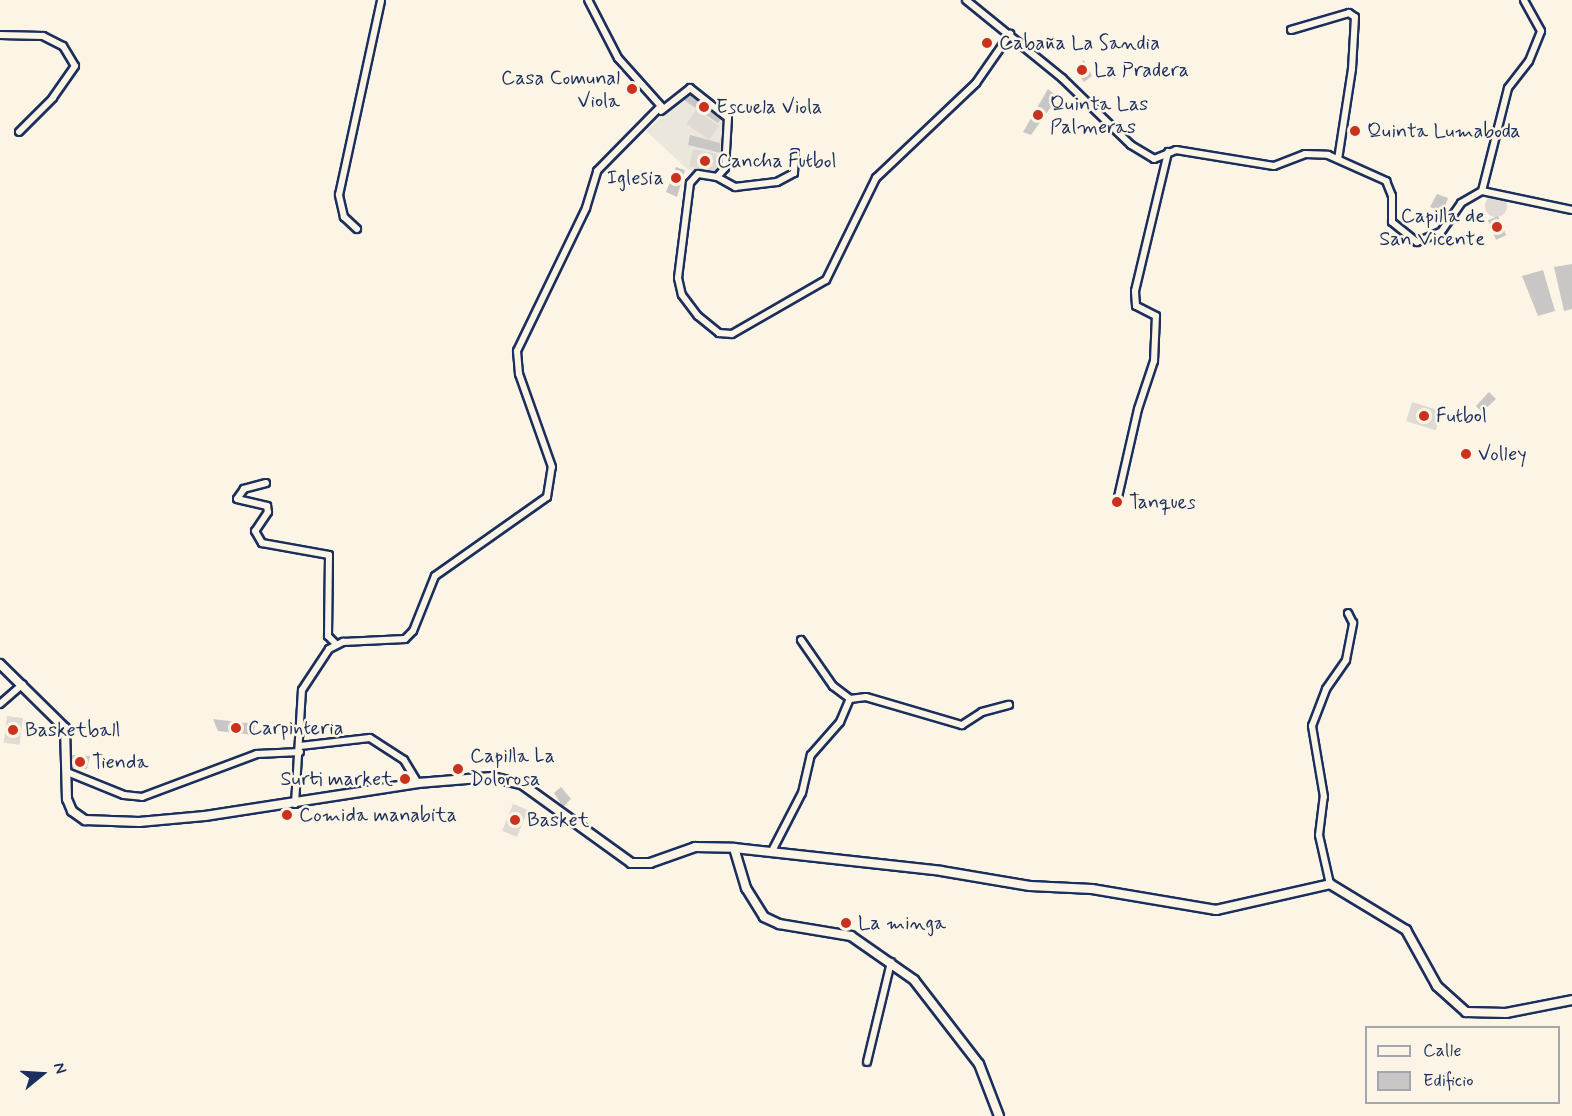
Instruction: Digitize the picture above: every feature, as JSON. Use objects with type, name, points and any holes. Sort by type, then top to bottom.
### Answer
[{"type":"street","points":[[357,229],[344,217],[339,195],[381,0]]},
{"type":"street","points":[[588,0],[618,58],[654,96],[661,111]]},
{"type":"street","points":[[966,0],[1010,34],[1131,145],[1154,159],[1168,152],[1196,152],[1274,166],[1313,153],[1338,159],[1386,180],[1392,196],[1392,222],[1417,242],[1441,232],[1461,203],[1482,191],[1572,210]]},
{"type":"street","points":[[1482,191],[1508,88],[1529,61],[1541,31],[1524,0]]},
{"type":"street","points":[[1291,30],[1349,13],[1354,17],[1353,69],[1338,159]]},
{"type":"street","points":[[795,153],[794,173],[777,182],[735,187],[717,177],[698,174],[690,183],[678,278],[692,310],[724,335],[747,328],[826,280],[876,178],[976,83],[1010,34]]},
{"type":"street","points":[[0,35],[43,36],[63,46],[75,66],[54,98],[19,132]]},
{"type":"street","points":[[266,483],[244,489],[237,499],[267,506],[268,512],[255,531],[262,543],[329,555],[328,636],[336,644],[405,639],[413,631],[435,576],[547,497],[552,468],[519,374],[517,351],[586,208],[597,171],[661,111],[690,88],[725,111],[730,127],[725,168],[717,177]]},
{"type":"street","points":[[1118,497],[1137,409],[1154,361],[1156,316],[1134,301],[1168,152]]},
{"type":"street","points":[[1348,614],[1353,623],[1346,660],[1326,688],[1312,726],[1324,797],[1319,835],[1330,884],[1412,936],[1437,987],[1466,1012],[1506,1013],[1572,1000]]},
{"type":"street","points":[[801,640],[833,686],[850,699],[866,697],[962,726],[982,712],[1009,705]]},
{"type":"street","points":[[294,804],[300,749],[302,690],[336,644]]},
{"type":"street","points":[[0,664],[66,728],[69,805],[85,820],[139,822],[294,804],[418,783],[511,779],[631,863],[650,863],[695,847],[772,850],[1030,886],[1092,889],[1216,910],[1330,884]]},
{"type":"street","points":[[0,704],[23,684]]},
{"type":"street","points":[[772,850],[802,793],[811,755],[840,722],[850,699]]},
{"type":"street","points":[[66,772],[124,795],[142,797],[257,754],[370,738],[404,760],[418,783]]},
{"type":"street","points":[[734,848],[746,888],[764,917],[779,924],[844,934],[891,962],[914,980],[979,1064],[999,1116]]},
{"type":"street","points":[[867,1062],[891,962]]},
{"type":"shaded area","points":[[690,89],[725,113],[727,125],[720,173],[688,170],[646,131]]},
{"type":"shaded area","points":[[696,110],[719,126],[709,140],[686,124]]},
{"type":"shaded area","name":"Cancha Futbol","points":[[693,149],[721,155],[718,173],[689,167]]},
{"type":"shaded area","points":[[1496,195],[1504,198],[1507,206],[1504,214],[1496,217],[1488,214],[1485,206],[1488,198]]},
{"type":"shaded area","name":"Futbol","points":[[1412,402],[1442,411],[1436,430],[1406,421]]},
{"type":"shaded area","name":"Basketball","points":[[7,716],[23,718],[20,745],[4,743]]},
{"type":"shaded area","name":"Basket","points":[[513,804],[528,810],[517,837],[502,831]]},
{"type":"building","name":"La Pradera","points":[[1084,60],[1092,76],[1084,82],[1074,69]]},
{"type":"building","name":"Quinta Las Palmeras","points":[[1048,89],[1058,97],[1031,135],[1023,132]]},
{"type":"building","points":[[690,95],[721,119],[718,123],[684,100]]},
{"type":"building","name":"Escuela Viola","points":[[690,135],[720,143],[721,153],[688,145]]},
{"type":"building","name":"Iglesia","points":[[676,167],[685,170],[677,197],[666,192]]},
{"type":"building","points":[[1437,194],[1448,198],[1443,212],[1430,207]]},
{"type":"building","name":"Capilla de San Vicente","points":[[1498,216],[1506,235],[1496,240],[1488,220]]},
{"type":"building","points":[[1572,264],[1572,309],[1564,311],[1554,267]]},
{"type":"building","points":[[1543,270],[1555,311],[1538,316],[1522,276]]},
{"type":"building","points":[[1489,392],[1496,399],[1482,412],[1476,406]]},
{"type":"building","name":"Carpinteria","points":[[213,719],[255,724],[254,735],[218,731]]},
{"type":"building","name":"Tienda","points":[[72,755],[90,756],[87,769],[72,768]]},
{"type":"building","points":[[561,787],[571,799],[563,807],[554,793]]},
{"type":"place","name":"Cabaña La Sandia","points":[[987,43]]},
{"type":"place","name":"La Pradera","points":[[1082,70]]},
{"type":"place","name":"Casa Comunal Viola","points":[[632,89]]},
{"type":"place","name":"Escuela Viola","points":[[704,107]]},
{"type":"place","name":"Quinta Las Palmeras","points":[[1038,115]]},
{"type":"place","name":"Quinta Lumaboda","points":[[1355,131]]},
{"type":"place","name":"Cancha Futbol","points":[[705,161]]},
{"type":"place","name":"Iglesia","points":[[676,178]]},
{"type":"place","name":"Capilla de San Vicente","points":[[1497,227]]},
{"type":"place","name":"Futbol","points":[[1424,416]]},
{"type":"place","name":"Volley","points":[[1466,454]]},
{"type":"place","name":"Tanques","points":[[1117,502]]},
{"type":"place","name":"Carpinteria","points":[[236,728]]},
{"type":"place","name":"Basketball","points":[[13,730]]},
{"type":"place","name":"Tienda","points":[[80,762]]},
{"type":"place","name":"Capilla La Dolorosa","points":[[458,769]]},
{"type":"place","name":"Surti market","points":[[405,779]]},
{"type":"place","name":"Comida manabita","points":[[287,815]]},
{"type":"place","name":"Basket","points":[[515,820]]},
{"type":"place","name":"La minga","points":[[846,923]]}]
